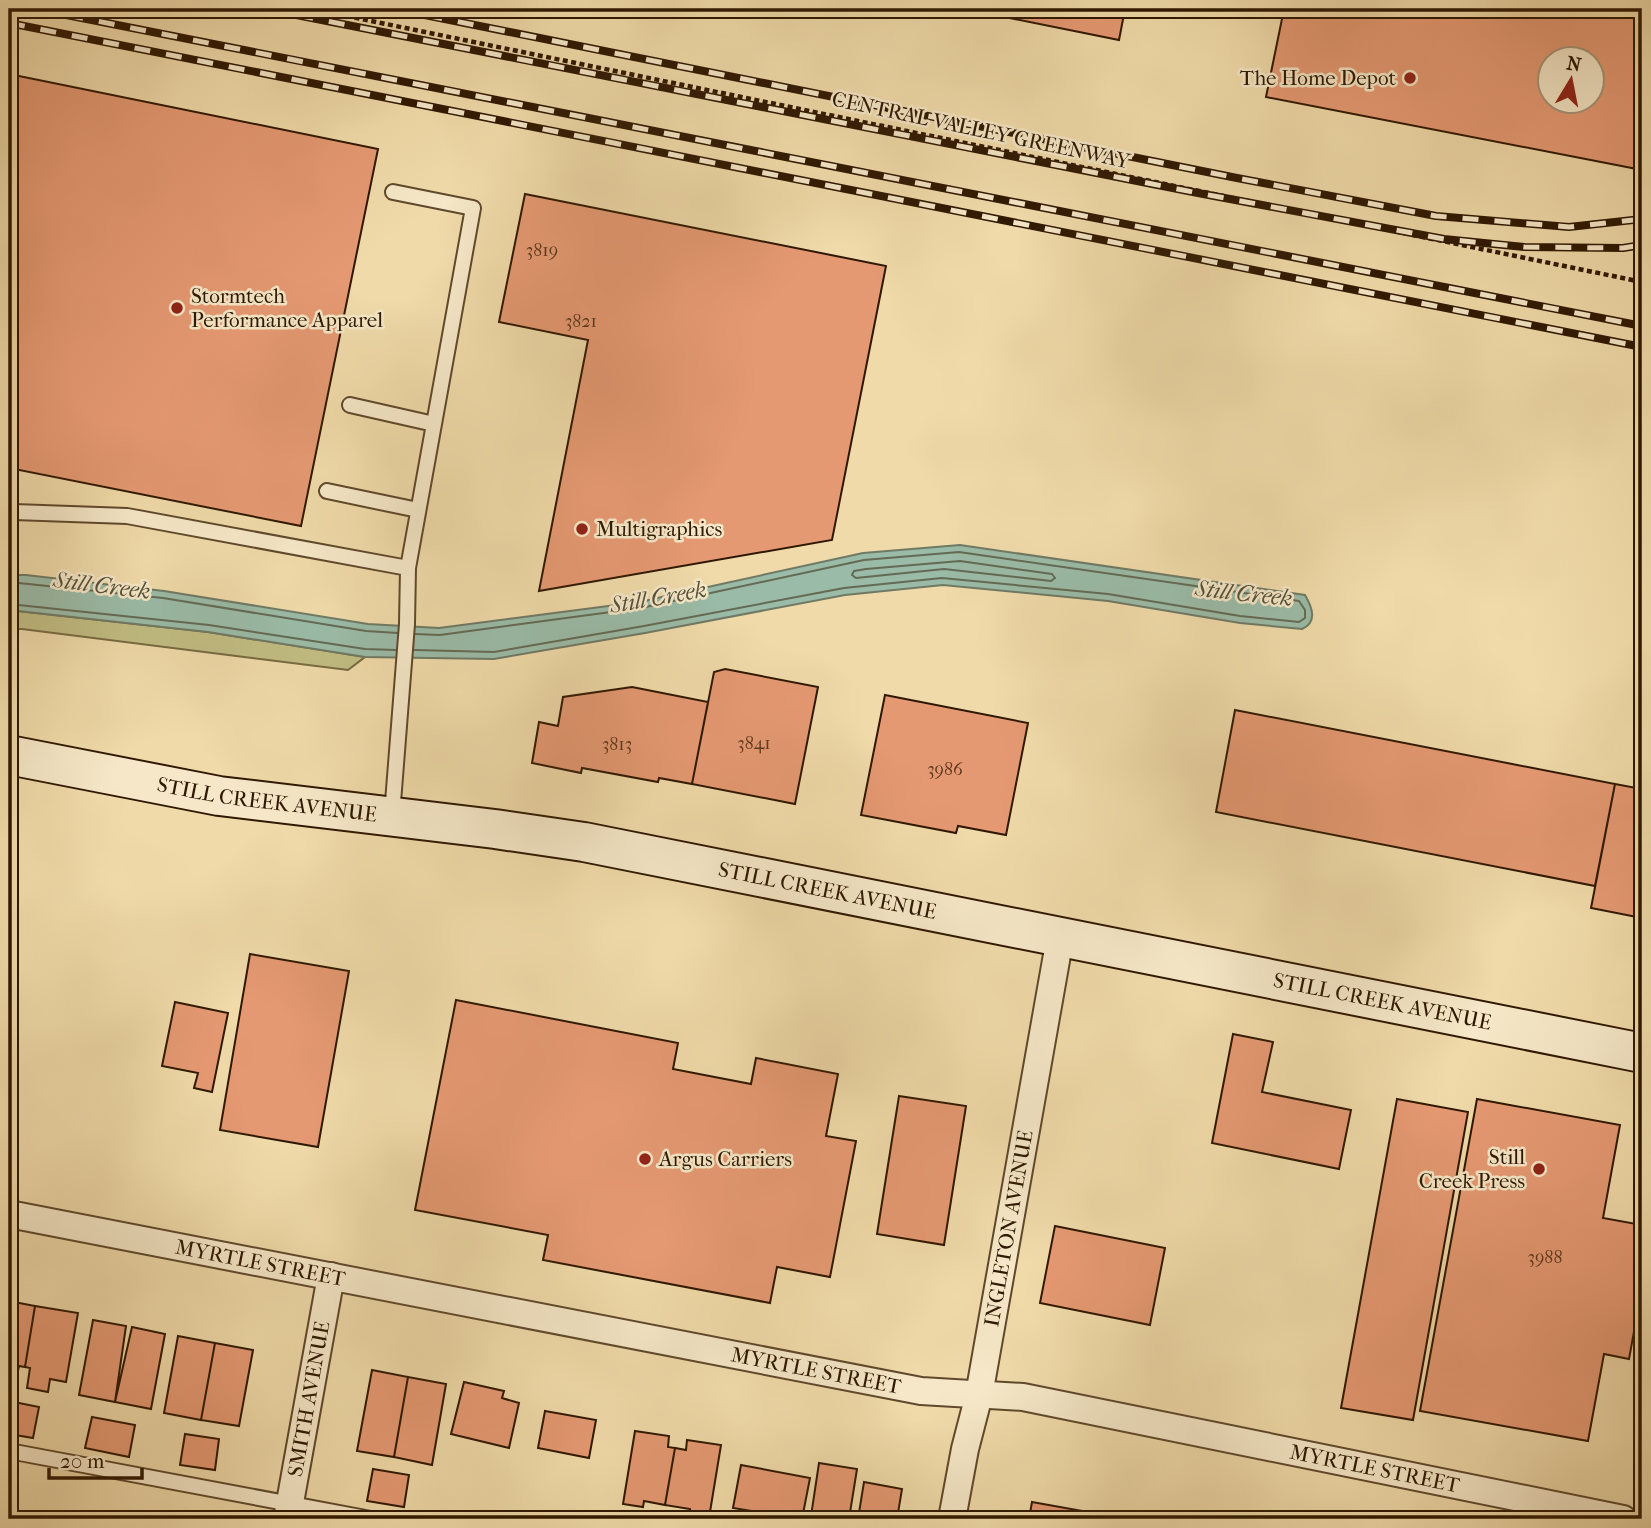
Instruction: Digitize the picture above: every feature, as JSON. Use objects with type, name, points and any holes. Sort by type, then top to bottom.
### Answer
[{"type":"street","name":"STILL CREEK AVENUE","points":[[9,755],[219,796],[584,842],[1642,1053]]},
{"type":"street","name":"INGLETON AVENUE","points":[[953,1519],[965,1449],[979,1395],[1060,938]]},
{"type":"street","name":"MYRTLE STREET","points":[[9,1214],[921,1391],[1023,1396],[1623,1519]]},
{"type":"street","name":"SMITH AVENUE","points":[[289,1512],[331,1276]]},
{"type":"lane","points":[[392,816],[407,624],[408,568],[473,208],[393,192]]},
{"type":"lane","points":[[350,405],[434,424]]},
{"type":"lane","points":[[327,491],[418,510]]},
{"type":"lane","points":[[14,512],[127,516],[408,568]]},
{"type":"lane","points":[[9,1451],[289,1512],[371,1519]]},
{"type":"path","name":"CENTRAL VALLEY GREENWAY","points":[[313,9],[1642,282]]},
{"type":"shaded area","points":[[9,610],[208,632],[365,657],[348,670],[9,629]]},
{"type":"water","name":"Still Creek","points":[[960,545],[1305,595],[1312,618],[1302,629],[1240,623],[1108,601],[943,585],[845,595],[494,659],[365,657],[208,632],[9,610],[9,575],[26,575],[164,591],[368,624],[439,628],[639,602],[863,553]]},
{"type":"building","points":[[965,9],[1125,9],[1119,40]]},
{"type":"building","name":"The Home Depot","points":[[1284,9],[1642,9],[1642,170],[1266,97]]},
{"type":"building","name":"Stormtech Performance Apparel","points":[[14,75],[378,149],[301,526],[9,468],[9,101]]},
{"type":"building","points":[[525,194],[886,266],[832,540],[539,591],[588,340],[499,322]]},
{"type":"building","points":[[725,669],[818,687],[795,804],[692,784],[714,672]]},
{"type":"building","points":[[632,687],[708,702],[692,784],[659,778],[658,782],[582,768],[581,773],[532,763],[539,722],[558,726],[563,697]]},
{"type":"building","points":[[885,695],[1028,723],[1006,835],[958,826],[956,833],[861,815]]},
{"type":"building","points":[[1235,710],[1615,784],[1595,886],[1216,812]]},
{"type":"building","points":[[1615,784],[1642,789],[1642,918],[1591,908]]},
{"type":"building","points":[[250,954],[349,971],[318,1147],[220,1130]]},
{"type":"building","points":[[456,1000],[678,1043],[673,1069],[751,1084],[756,1058],[838,1074],[826,1136],[856,1141],[830,1277],[777,1267],[770,1303],[543,1260],[548,1235],[415,1210]]},
{"type":"building","points":[[175,1002],[228,1013],[212,1092],[194,1088],[198,1073],[162,1066]]},
{"type":"building","points":[[1233,1034],[1273,1042],[1262,1092],[1351,1110],[1339,1169],[1212,1143]]},
{"type":"building","points":[[899,1096],[966,1106],[944,1245],[877,1234]]},
{"type":"building","points":[[1397,1099],[1468,1112],[1413,1420],[1341,1408]]},
{"type":"building","points":[[1477,1099],[1620,1125],[1603,1218],[1642,1225],[1642,1288],[1629,1359],[1604,1354],[1588,1441],[1420,1411]]},
{"type":"building","points":[[1055,1226],[1165,1248],[1150,1325],[1040,1303]]},
{"type":"building","points":[[9,1301],[35,1306],[25,1367],[19,1366],[15,1385],[9,1384]]},
{"type":"building","points":[[35,1306],[78,1313],[66,1382],[50,1379],[48,1392],[27,1388],[30,1368],[25,1367]]},
{"type":"building","points":[[93,1320],[126,1326],[115,1402],[79,1395]]},
{"type":"building","points":[[132,1327],[165,1334],[151,1409],[115,1402]]},
{"type":"building","points":[[178,1336],[215,1343],[201,1420],[164,1413]]},
{"type":"building","points":[[215,1343],[253,1350],[239,1426],[201,1420]]},
{"type":"building","points":[[372,1370],[408,1377],[394,1457],[357,1451]]},
{"type":"building","points":[[408,1377],[446,1384],[432,1465],[394,1457]]},
{"type":"building","points":[[464,1382],[504,1391],[502,1398],[519,1403],[509,1448],[451,1434]]},
{"type":"building","points":[[9,1401],[39,1407],[33,1438],[9,1434]]},
{"type":"building","points":[[545,1411],[596,1420],[589,1458],[538,1448]]},
{"type":"building","points":[[92,1417],[135,1425],[129,1457],[85,1448]]},
{"type":"building","points":[[635,1431],[669,1436],[668,1447],[675,1448],[665,1505],[644,1501],[643,1507],[623,1504]]},
{"type":"building","points":[[185,1434],[219,1439],[215,1470],[180,1465]]},
{"type":"building","points":[[687,1440],[721,1445],[709,1518],[689,1515],[690,1509],[665,1505],[675,1448],[686,1450]]},
{"type":"building","points":[[819,1463],[857,1469],[849,1519],[811,1516]]},
{"type":"building","points":[[741,1465],[810,1478],[802,1519],[733,1508]]},
{"type":"building","points":[[373,1469],[409,1475],[404,1507],[367,1501]]},
{"type":"building","points":[[864,1482],[902,1489],[897,1519],[858,1519]]},
{"type":"building","points":[[1032,1502],[1127,1519],[1029,1519]]},
{"type":"railway","points":[[36,9],[1642,326]]},
{"type":"railway","points":[[266,9],[1444,239],[1524,247],[1623,248],[1642,245]]},
{"type":"railway","points":[[395,9],[1436,216],[1569,227],[1642,219]]},
{"type":"railway","points":[[9,23],[1642,347]]},
{"type":"place","name":"The Home Depot","points":[[1410,78]]},
{"type":"place","name":"Stormtech Performance Apparel","points":[[177,308]]},
{"type":"place","name":"Multigraphics","points":[[582,529]]},
{"type":"place","name":"Argus Carriers","points":[[645,1159]]},
{"type":"place","name":"Still Creek Press","points":[[1539,1169]]}]
